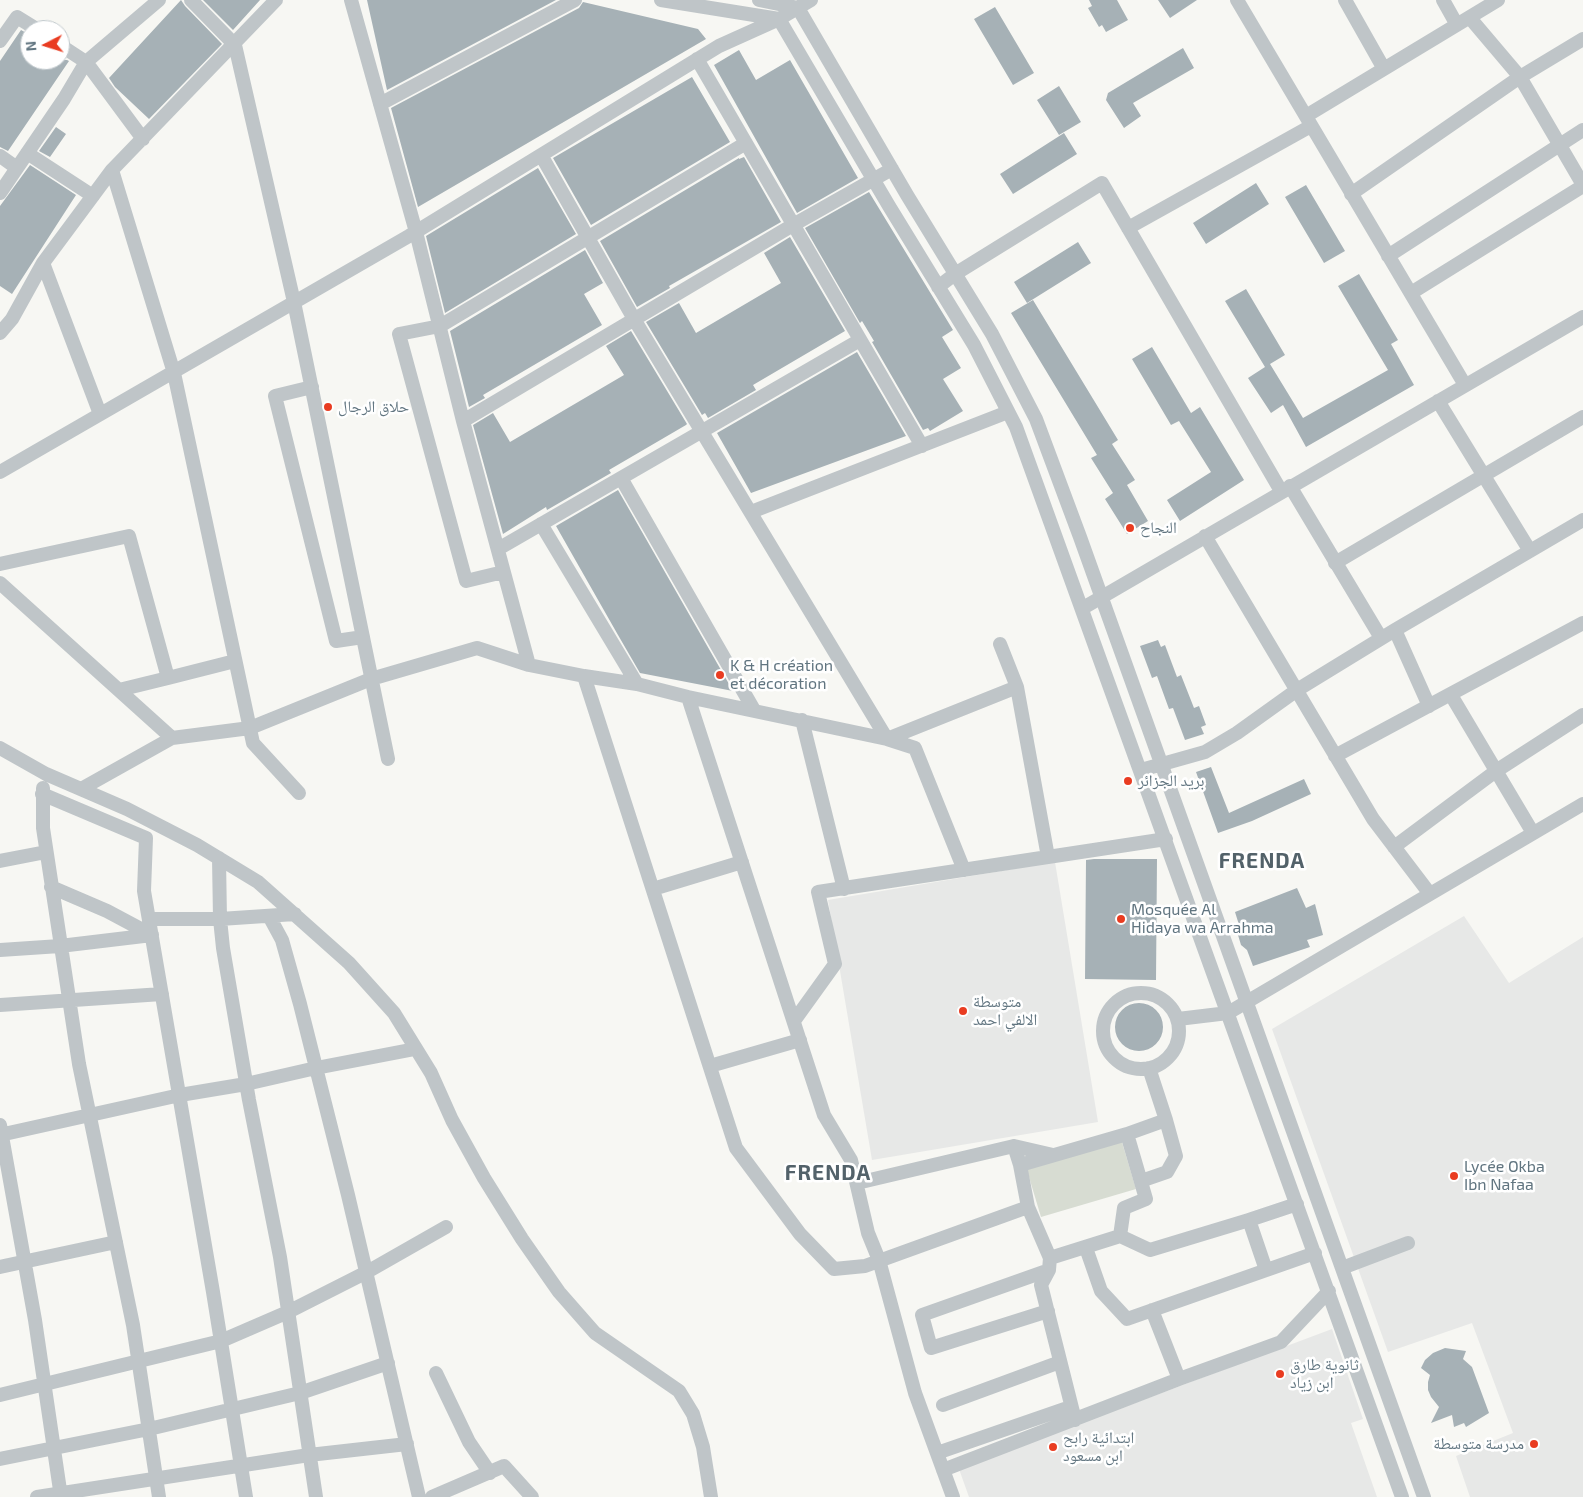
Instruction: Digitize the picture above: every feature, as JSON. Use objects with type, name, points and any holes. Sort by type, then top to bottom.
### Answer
[{"type":"street","points":[[0,193],[64,99],[86,62],[159,0]]},
{"type":"street","points":[[191,0],[235,45],[294,302],[388,759]]},
{"type":"street","points":[[0,334],[12,318],[43,263],[112,170],[235,45],[276,0]]},
{"type":"street","points":[[351,0],[416,232],[463,420],[529,665]]},
{"type":"street","points":[[380,104],[575,0]]},
{"type":"street","points":[[661,0],[779,18]]},
{"type":"street","points":[[759,0],[798,8],[892,169],[992,334],[1036,419],[1424,1497]]},
{"type":"street","points":[[0,472],[416,232],[719,46],[779,18],[811,0]]},
{"type":"street","points":[[1237,0],[1465,385]]},
{"type":"street","points":[[1345,0],[1384,69]]},
{"type":"street","points":[[1443,0],[1457,26]]},
{"type":"street","points":[[1128,228],[1308,121],[1384,69],[1498,0]]},
{"type":"street","points":[[0,41],[17,16],[23,20]]},
{"type":"street","points":[[779,18],[874,181],[974,345],[1016,427],[1402,1497]]},
{"type":"street","points":[[1411,293],[1583,186],[1520,77],[1470,18]]},
{"type":"street","points":[[1351,194],[1520,77],[1583,39]]},
{"type":"street","points":[[70,52],[86,62],[143,139]]},
{"type":"street","points":[[697,59],[922,446]]},
{"type":"street","points":[[1388,256],[1583,130]]},
{"type":"street","points":[[504,574],[494,574],[466,581],[399,334],[440,326],[746,143]]},
{"type":"street","points":[[27,153],[93,196]]},
{"type":"street","points":[[541,155],[634,319],[887,738]]},
{"type":"street","points":[[0,156],[17,168]]},
{"type":"street","points":[[463,420],[793,225],[874,181],[892,169]]},
{"type":"street","points":[[112,170],[174,373],[253,743],[299,793]]},
{"type":"street","points":[[938,286],[1102,183],[1285,489],[1335,563],[1381,638]]},
{"type":"street","points":[[43,263],[100,414]]},
{"type":"street","points":[[0,310],[12,318]]},
{"type":"street","points":[[1082,608],[1583,317]]},
{"type":"street","points":[[498,549],[860,340]]},
{"type":"street","points":[[312,387],[275,396],[336,641],[363,637]]},
{"type":"street","points":[[1438,401],[1530,551]]},
{"type":"street","points":[[751,512],[1008,412]]},
{"type":"street","points":[[1335,563],[1583,417]]},
{"type":"street","points":[[621,478],[754,710]]},
{"type":"street","points":[[1141,770],[1205,752],[1237,733],[1297,690],[1381,638],[1583,520]]},
{"type":"street","points":[[541,524],[637,684]]},
{"type":"street","points":[[0,564],[129,536],[168,678]]},
{"type":"street","points":[[1205,536],[1372,819],[1430,894]]},
{"type":"street","points":[[0,583],[172,738]]},
{"type":"street","points":[[1336,756],[1583,623]]},
{"type":"street","points":[[1395,630],[1428,706]]},
{"type":"street","points":[[1000,644],[1017,687],[1048,857]]},
{"type":"street","points":[[82,789],[172,738],[250,728],[371,679],[477,648],[529,665],[637,684],[688,697],[887,738],[915,748],[964,870]]},
{"type":"street","points":[[119,690],[235,661]]},
{"type":"street","points":[[584,676],[736,1148],[800,1234],[834,1268],[865,1266],[1028,1207]]},
{"type":"street","points":[[887,738],[1017,687]]},
{"type":"street","points":[[1451,695],[1533,833]]},
{"type":"street","points":[[688,697],[824,1115],[851,1160],[868,1233],[879,1260],[915,1393],[953,1497]]},
{"type":"street","points":[[1394,847],[1496,771],[1583,716]]},
{"type":"street","points":[[802,720],[844,889]]},
{"type":"street","points":[[0,748],[46,774],[127,809],[197,845],[258,882],[349,963],[394,1013],[430,1073],[452,1120],[484,1178],[522,1239],[559,1292],[595,1333],[679,1391],[693,1414],[701,1439],[711,1497]]},
{"type":"street","points":[[46,774],[42,794],[43,828],[60,946],[79,1064],[133,1325],[159,1497]]},
{"type":"street","points":[[42,794],[146,838],[144,891],[180,1095],[246,1497]]},
{"type":"street","points":[[1178,1019],[1228,1013],[1582,806]]},
{"type":"street","points":[[794,1022],[835,964],[818,892],[1166,839]]},
{"type":"street","points":[[0,861],[46,852]]},
{"type":"street","points":[[219,858],[220,919],[223,948],[246,1084],[280,1257],[316,1497]]},
{"type":"street","points":[[653,889],[742,862]]},
{"type":"street","points":[[51,887],[107,911],[152,936]]},
{"type":"street","points":[[149,919],[220,919],[295,914]]},
{"type":"street","points":[[269,916],[282,940],[316,1068],[367,1272],[419,1497]]},
{"type":"street","points":[[0,950],[60,946],[152,936]]},
{"type":"street","points":[[1139,992],[1152,994],[1163,999],[1172,1008],[1178,1019],[1177,1044],[1171,1055],[1161,1064],[1149,1068],[1137,1069],[1124,1066],[1106,1048],[1102,1036],[1103,1023],[1108,1011],[1116,1001],[1127,995],[1139,992]]},
{"type":"street","points":[[0,1005],[162,994]]},
{"type":"street","points":[[710,1066],[800,1040]]},
{"type":"street","points":[[61,1495],[25,1262],[1,1131],[90,1116],[180,1095],[246,1084],[415,1049]]},
{"type":"street","points":[[1141,1181],[1167,1172],[1176,1156],[1149,1068]]},
{"type":"street","points":[[1020,1165],[1127,1134],[1166,1120]]},
{"type":"street","points":[[1120,1236],[1124,1208],[1146,1199],[1127,1134]]},
{"type":"street","points":[[857,1182],[1014,1146],[1053,1155]]},
{"type":"street","points":[[1014,1146],[1020,1165],[1028,1207],[1050,1264],[1041,1284],[1072,1413]]},
{"type":"street","points":[[1048,1310],[931,1348],[922,1315],[1120,1236],[1150,1250],[1297,1204]]},
{"type":"street","points":[[1249,1220],[1266,1270]]},
{"type":"street","points":[[0,1395],[221,1341],[288,1312],[367,1272],[446,1227]]},
{"type":"street","points":[[0,1267],[116,1242]]},
{"type":"street","points":[[1342,1268],[1408,1243]]},
{"type":"street","points":[[1086,1248],[1101,1291],[1127,1318],[1315,1253]]},
{"type":"street","points":[[937,1453],[1179,1379],[1281,1342],[1329,1292]]},
{"type":"street","points":[[1152,1310],[1179,1379]]},
{"type":"street","points":[[943,1405],[1060,1362]]},
{"type":"street","points":[[0,1459],[149,1429],[300,1393],[388,1363]]},
{"type":"street","points":[[436,1373],[469,1442],[490,1473]]},
{"type":"street","points":[[943,1470],[1072,1413]]},
{"type":"street","points":[[38,1497],[61,1495],[309,1455],[407,1444]]},
{"type":"street","points":[[432,1497],[504,1466],[532,1497]]},
{"type":"shaded area","name":"متوسطة الالفي احمد","points":[[1055,862],[1098,1122],[872,1160],[828,900]]},
{"type":"shaded area","name":"Lycée Okba Ibn Nafaa","points":[[1464,916],[1509,983],[1583,937],[1583,1497],[1470,1497],[1456,1456],[1513,1433],[1472,1323],[1388,1352],[1272,1029]]},
{"type":"shaded area","points":[[1121,1139],[1136,1189],[1041,1217],[1026,1167]]},
{"type":"shaded area","name":"ثانوية طارق ابن زياد","points":[[1332,1329],[1363,1419],[1351,1423],[1377,1497],[969,1497],[959,1469]]},
{"type":"building","points":[[181,0],[222,44],[149,119],[115,87],[109,78]]},
{"type":"building","points":[[203,0],[260,0],[233,30]]},
{"type":"building","points":[[367,0],[556,0],[387,90]]},
{"type":"building","points":[[1089,0],[1117,0],[1128,20],[1106,32],[1102,25],[1099,27],[1088,8],[1092,6]]},
{"type":"building","points":[[1158,0],[1197,0],[1170,18]]},
{"type":"building","points":[[583,2],[698,29],[706,39],[418,207],[391,108],[579,8]]},
{"type":"building","points":[[995,7],[1034,73],[1013,85],[974,19]]},
{"type":"building","points":[[20,31],[20,70],[63,70],[8,151],[0,147],[0,61]]},
{"type":"building","points":[[1183,48],[1194,68],[1133,103],[1141,116],[1124,128],[1106,100],[1108,93]]},
{"type":"building","points":[[739,50],[756,80],[790,60],[858,178],[797,213],[714,65]]},
{"type":"building","points":[[692,77],[730,142],[591,225],[553,158]]},
{"type":"building","points":[[1059,86],[1081,122],[1059,135],[1037,100]]},
{"type":"building","points":[[56,127],[66,134],[50,157],[39,151]]},
{"type":"building","points":[[1064,133],[1077,154],[1013,194],[1000,174]]},
{"type":"building","points":[[744,157],[781,222],[669,286],[670,288],[637,307],[600,241],[739,158]]},
{"type":"building","points":[[30,165],[76,195],[12,294],[0,286],[0,206]]},
{"type":"building","points":[[538,168],[576,234],[445,313],[426,236]]},
{"type":"building","points":[[1256,183],[1269,204],[1206,244],[1193,223]]},
{"type":"building","points":[[1306,185],[1345,251],[1324,263],[1285,197]]},
{"type":"building","points":[[869,192],[953,330],[942,337],[961,368],[943,379],[963,411],[930,431],[928,428],[923,430],[872,342],[874,341],[862,321],[860,323],[805,228]]},
{"type":"building","points":[[790,237],[845,331],[753,385],[756,390],[708,418],[705,413],[702,415],[646,322],[679,303],[696,333],[781,283],[764,253]]},
{"type":"building","points":[[1078,242],[1091,263],[1027,303],[1014,282]]},
{"type":"building","points":[[585,250],[603,283],[584,294],[602,325],[483,395],[485,398],[469,407],[450,331]]},
{"type":"building","points":[[1359,274],[1398,340],[1391,344],[1414,385],[1306,447],[1283,405],[1271,413],[1248,378],[1265,367],[1225,301],[1246,289],[1285,355],[1270,364],[1303,418],[1388,370],[1338,286]]},
{"type":"building","points":[[1033,300],[1118,440],[1112,444],[1135,480],[1127,485],[1148,521],[1127,534],[1105,499],[1113,493],[1091,458],[1097,455],[1011,313]]},
{"type":"building","points":[[631,331],[687,424],[609,470],[611,473],[547,510],[546,507],[503,534],[473,425],[493,413],[510,442],[624,375],[606,346]]},
{"type":"building","points":[[1152,347],[1191,413],[1200,407],[1244,480],[1180,521],[1167,500],[1211,472],[1179,421],[1171,425],[1132,359]]},
{"type":"building","points":[[857,352],[906,436],[751,493],[717,433]]},
{"type":"building","points":[[618,490],[733,691],[640,673],[618,635],[556,526]]},
{"type":"building","points":[[1158,640],[1161,647],[1165,645],[1177,677],[1181,675],[1194,708],[1199,706],[1206,725],[1201,727],[1204,734],[1185,740],[1173,708],[1169,709],[1157,676],[1152,678],[1140,646]]},
{"type":"building","points":[[1211,767],[1229,813],[1304,779],[1311,794],[1252,821],[1218,833],[1196,772]]},
{"type":"building","name":"Mosquée Al Hidaya wa Arrahma","points":[[1157,859],[1156,980],[1085,979],[1086,860]]},
{"type":"building","points":[[1297,888],[1306,908],[1315,904],[1323,935],[1307,940],[1310,947],[1253,966],[1247,950],[1241,945],[1238,935],[1240,928],[1235,912]]},
{"type":"building","points":[[1134,1003],[1144,1003],[1156,1010],[1163,1022],[1163,1032],[1156,1044],[1144,1051],[1134,1051],[1126,1047],[1119,1040],[1115,1032],[1115,1022],[1119,1014],[1126,1007]]},
{"type":"building","points":[[1445,1348],[1466,1351],[1463,1359],[1472,1367],[1489,1413],[1466,1427],[1464,1423],[1454,1427],[1452,1415],[1431,1423],[1439,1407],[1428,1390],[1430,1375],[1421,1368],[1425,1360],[1433,1353]]},
{"type":"place","name":"حلاق الرجال","points":[[328,407]]},
{"type":"place","name":"النجاح","points":[[1130,528]]},
{"type":"place","name":"K & H création et décoration","points":[[720,675]]},
{"type":"place","name":"بريد الجزائر","points":[[1128,781]]},
{"type":"place","name":"Mosquée Al Hidaya wa Arrahma","points":[[1121,919]]},
{"type":"place","name":"متوسطة الالفي احمد","points":[[963,1011]]},
{"type":"place","name":"Lycée Okba Ibn Nafaa","points":[[1454,1176]]},
{"type":"place","name":"ثانوية طارق ابن زياد","points":[[1280,1374]]},
{"type":"place","name":"مدرسة متوسطة","points":[[1534,1444]]},
{"type":"place","name":"ابتدائية رابح ابن مسعود","points":[[1053,1447]]},
{"type":"district","name":"FRENDA","points":[[1262,861]]},
{"type":"district","name":"FRENDA","points":[[828,1173]]}]
